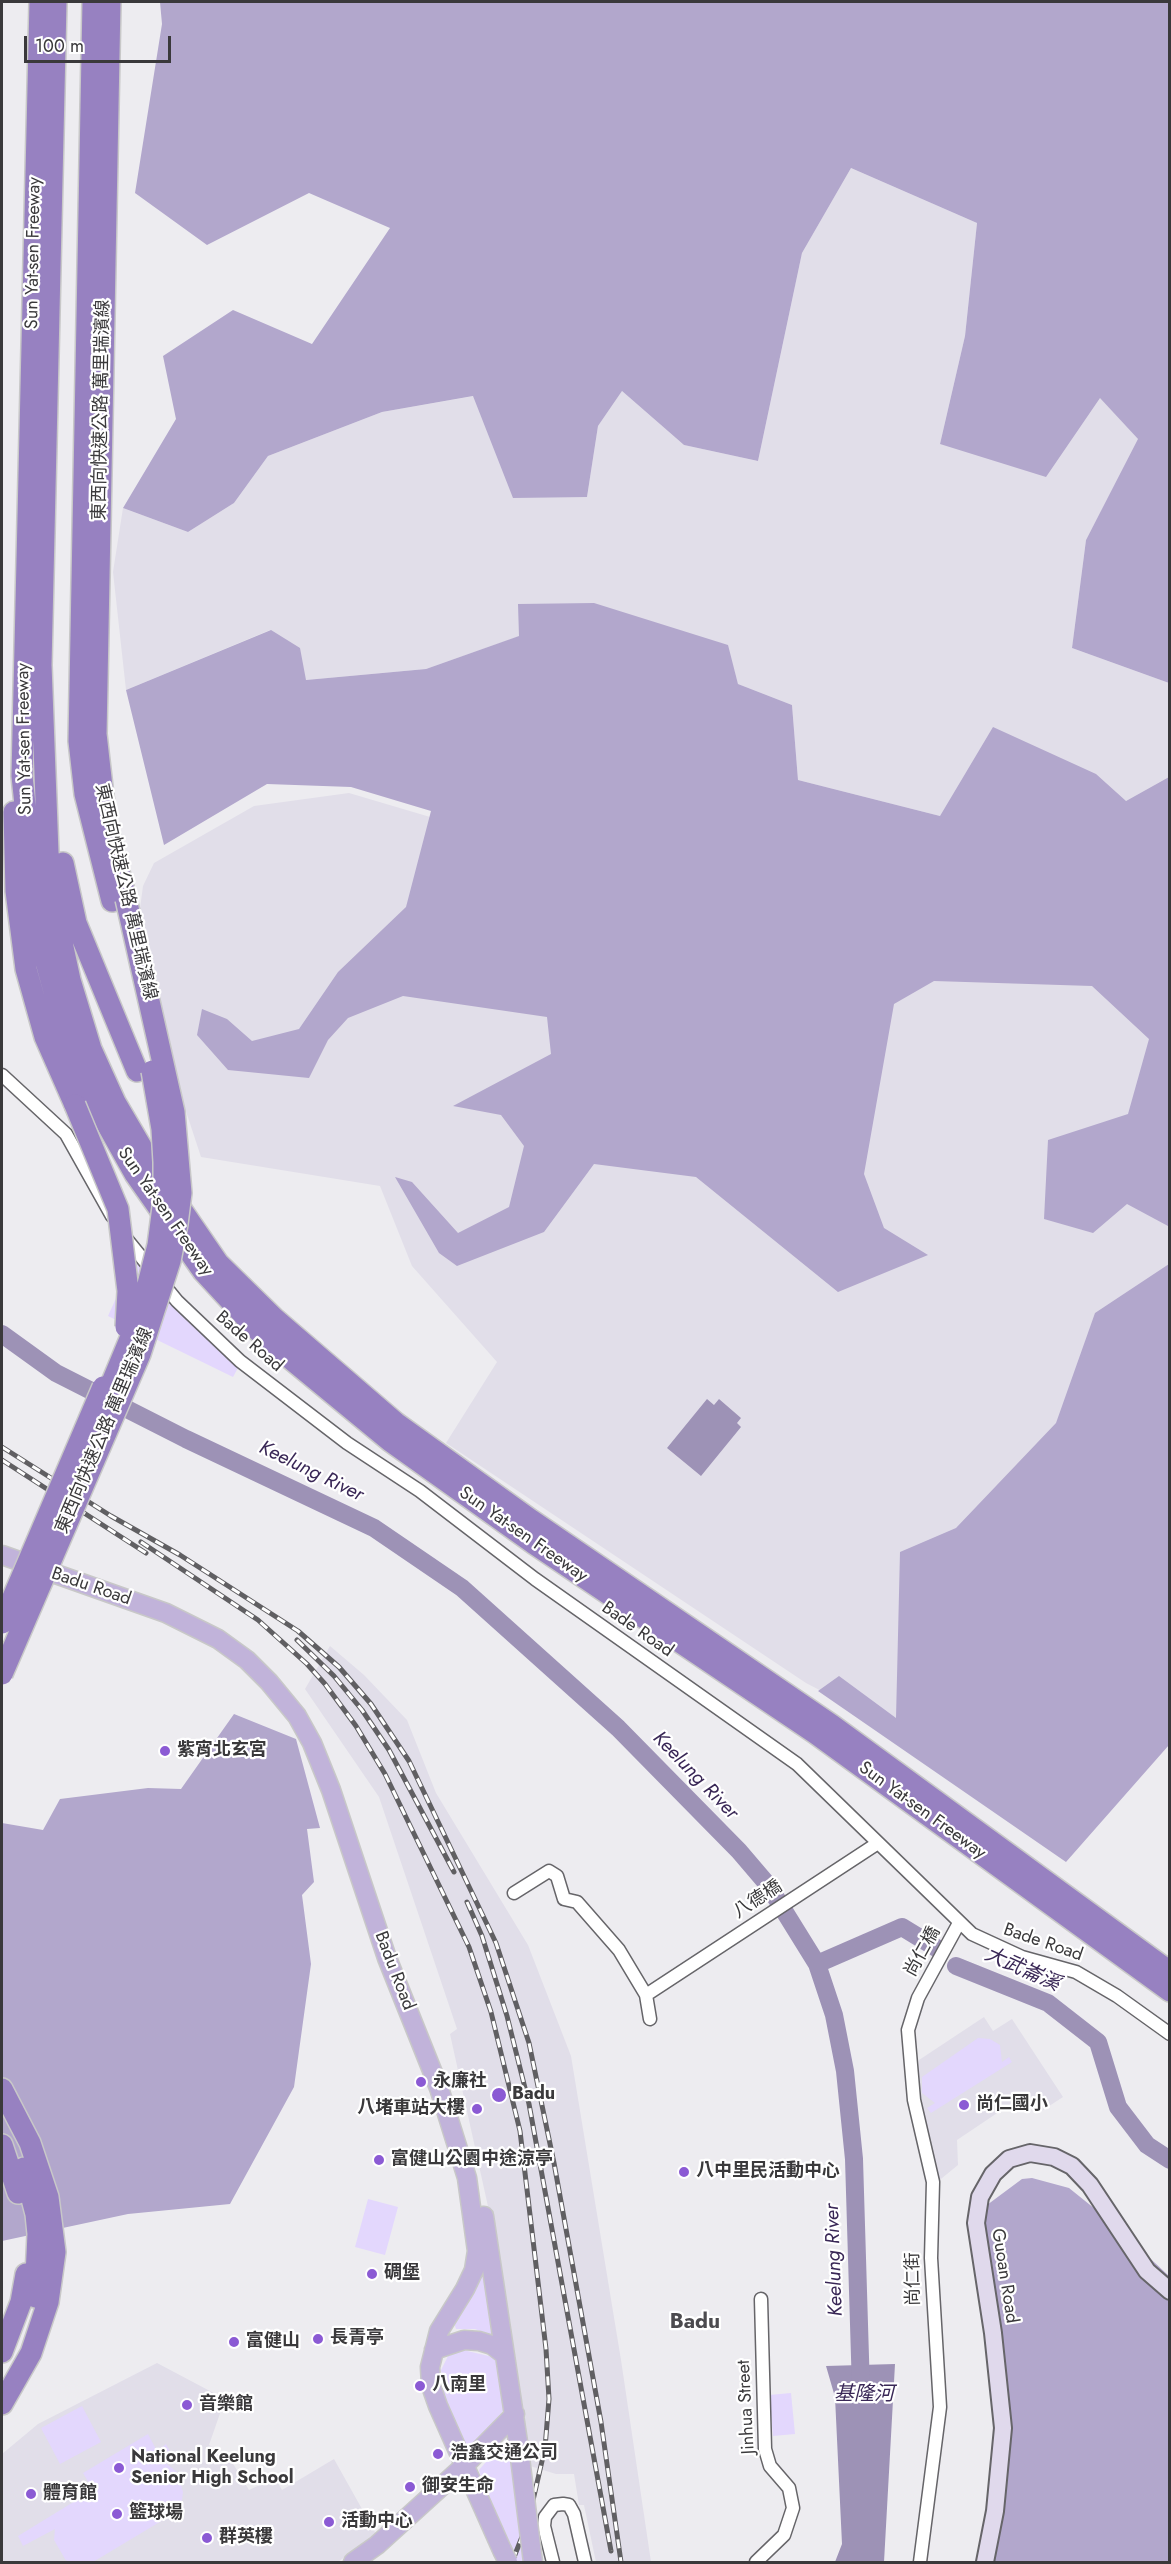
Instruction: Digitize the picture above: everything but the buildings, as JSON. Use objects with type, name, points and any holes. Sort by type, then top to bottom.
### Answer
[{"type":"highway","name":"Sun Yat-sen Freeway","points":[[40,2],[22,776],[33,880],[46,962],[66,1035],[103,1117],[135,1174],[203,1271],[264,1337],[390,1441],[533,1544],[815,1733],[1169,1986]]},
{"type":"highway","name":"Sun Yat-sen Freeway","points":[[56,2],[41,665],[48,853],[57,920],[70,980],[92,1049],[115,1102],[159,1177],[218,1263],[274,1318],[396,1423],[531,1520],[833,1726],[1169,1986]]},
{"type":"highway","name":"東西向快速公路 萬里瑞濱線","points":[[2,1674],[6,1645],[140,1354],[170,1261],[180,1193],[174,1112],[119,900],[106,822],[88,738],[93,2]]},
{"type":"highway","name":"東西向快速公路 萬里瑞濱線","points":[[90,560],[110,2]]},
{"type":"highway","points":[[2,1681],[6,1645],[157,1293],[172,1221],[175,1186],[172,1143],[166,1125],[137,1071],[76,923],[67,888],[57,820],[49,716],[41,665]]},
{"type":"highway","points":[[2,1623],[124,1339],[128,1317],[127,1273],[118,1209],[45,1036],[26,969],[13,848],[15,720],[23,690]]},
{"type":"highway","points":[[2,2089],[30,2143],[48,2197],[55,2252],[48,2302],[31,2353],[2,2404]]},
{"type":"highway","points":[[2,2112],[28,2182],[36,2214],[39,2257],[35,2299],[30,2317],[16,2356],[2,2381]]},
{"type":"highway","points":[[2,2145],[22,2210],[26,2264],[21,2302],[2,2352]]},
{"type":"main road","name":"Badu Road","points":[[2,1544],[170,1602],[201,1616],[254,1651],[277,1674],[306,1710],[341,1786],[397,1954],[475,2172],[491,2253],[515,2414],[533,2562]]},
{"type":"main road","name":"Badu Road","points":[[2,1555],[166,1613],[195,1626],[247,1660],[297,1716],[312,1743],[331,1790],[387,1958],[452,2109],[467,2178],[477,2251],[474,2270],[439,2331],[430,2367],[431,2386],[505,2556]]},
{"type":"main road","points":[[434,2350],[464,2340],[479,2341],[492,2345],[505,2355]]},
{"type":"main road","points":[[353,2562],[377,2545],[465,2465],[515,2414]]},
{"type":"street","name":"Bade Road","points":[[2,1075],[66,1134],[128,1242],[177,1301],[231,1353],[330,1430],[420,1491],[544,1586],[797,1764],[959,1923],[993,1946],[1062,1967],[1088,1978],[1156,2022],[1169,2034]]},
{"type":"street","name":"八德橋","points":[[646,1995],[878,1843]]},
{"type":"street","points":[[514,1893],[549,1872],[557,1876],[564,1899],[577,1902],[619,1950],[646,1995],[650,2019]]},
{"type":"street","name":"尚仁橋","points":[[918,1998],[959,1923]]},
{"type":"street","name":"尚仁街","points":[[918,1998],[908,2030],[914,2100],[933,2182],[931,2258],[940,2407],[920,2562]]},
{"type":"street","name":"Guoan Road","points":[[985,2562],[996,2511],[1003,2428],[993,2333],[976,2223],[980,2197],[993,2174],[1009,2159],[1030,2153],[1054,2157],[1072,2166],[1090,2185],[1147,2271],[1170,2291]]},
{"type":"street","name":"Jinhua Street","points":[[756,2562],[784,2535],[794,2508],[789,2488],[766,2458],[761,2299]]},
{"type":"street","points":[[553,2562],[544,2517],[554,2505],[563,2504],[569,2505],[574,2514],[585,2562]]},
{"type":"shaded area","points":[[160,2],[1169,2],[1169,683],[1072,648],[1086,540],[1138,439],[1100,398],[1046,477],[940,444],[965,336],[977,223],[851,168],[802,253],[758,461],[684,445],[622,391],[598,426],[587,497],[513,498],[473,396],[382,412],[268,456],[234,503],[188,532],[123,508],[176,419],[163,356],[233,310],[312,344],[390,228],[309,193],[207,245],[135,193],[162,24]]},
{"type":"shaded area","points":[[851,168],[977,223],[965,336],[940,444],[1100,397],[1139,440],[1086,540],[1072,648],[1169,683],[1169,777],[1126,801],[940,816],[798,780],[792,705],[738,684],[727,645],[520,636],[426,669],[306,680],[270,630],[126,690],[113,572],[123,508],[188,532],[234,503],[268,456],[382,412],[474,396],[587,497],[598,426],[622,391],[684,445],[758,461],[802,253]]},
{"type":"shaded area","points":[[594,603],[728,645],[738,684],[792,705],[798,780],[940,816],[993,727],[1096,774],[1126,801],[1169,777],[1169,1230],[1168,1226],[1127,1204],[1093,1233],[1044,1219],[1048,1140],[1128,1114],[1149,1039],[1092,986],[934,981],[894,1004],[864,1174],[884,1228],[928,1255],[838,1292],[696,1177],[594,1164],[544,1232],[457,1266],[439,1253],[395,1177],[412,1182],[458,1233],[509,1207],[524,1146],[501,1115],[453,1106],[551,1054],[547,1017],[403,996],[348,1018],[328,1040],[309,1078],[228,1070],[197,1035],[202,1009],[227,1019],[252,1041],[299,1029],[338,972],[406,907],[431,811],[351,787],[267,784],[164,845],[126,690],[271,630],[300,648],[306,680],[426,669],[519,636],[518,604]]},
{"type":"shaded area","points":[[349,793],[447,822],[1099,960],[1169,1041],[1169,1359],[914,1739],[806,1683],[446,1443],[497,1362],[412,1266],[380,1186],[201,1157],[179,1090],[139,916],[143,886],[154,863],[254,806]]},
{"type":"shaded area","points":[[140,1258],[239,1366],[233,1377],[108,1316],[122,1285]]},
{"type":"shaded area","points":[[1169,1264],[1169,1745],[1066,1862],[818,1691],[839,1676],[896,1718],[900,1552],[956,1528],[1056,1423],[1095,1313]]},
{"type":"shaded area","points":[[330,1646],[364,1675],[407,1720],[436,1793],[528,1945],[571,2056],[621,2360],[651,2562],[596,2562],[584,2505],[579,2505],[574,2474],[556,2474],[530,2466],[502,2270],[450,2034],[457,2029],[379,1797],[305,1689]]},
{"type":"shaded area","points":[[234,1714],[296,1739],[320,1828],[307,1829],[314,1882],[302,1895],[311,1964],[294,2087],[230,2204],[128,2214],[2,2241],[2,1823],[43,1830],[60,1799],[148,1788],[181,1789]]},
{"type":"shaded area","name":"尚仁國小","points":[[984,2017],[993,2031],[1012,2019],[1063,2097],[1040,2112],[1027,2093],[957,2140],[958,2165],[936,2183],[917,2098],[919,2060]]},
{"type":"shaded area","points":[[978,2038],[990,2039],[1000,2045],[1002,2062],[1009,2057],[1012,2062],[931,2113],[927,2108],[935,2103],[922,2093],[922,2077]]},
{"type":"shaded area","points":[[1032,2178],[1069,2188],[1110,2221],[1169,2276],[1169,2562],[992,2562],[1010,2443],[979,2243],[987,2205],[1022,2179]]},
{"type":"shaded area","points":[[368,2199],[398,2207],[385,2255],[355,2247]]},
{"type":"shaded area","points":[[482,2267],[487,2270],[494,2336],[475,2329],[456,2329],[454,2323]]},
{"type":"shaded area","points":[[463,2350],[493,2357],[502,2369],[508,2405],[471,2449],[466,2446],[443,2392],[441,2370],[448,2356]]},
{"type":"shaded area","name":"National Keelung Senior High School","points":[[157,2363],[225,2399],[209,2445],[229,2457],[249,2490],[275,2478],[282,2490],[334,2459],[376,2534],[338,2562],[2,2562],[2,2454],[38,2424]]},
{"type":"shaded area","points":[[791,2393],[795,2434],[773,2436],[769,2395]]},
{"type":"shaded area","points":[[82,2406],[101,2442],[60,2464],[41,2428]]},
{"type":"shaded area","points":[[148,2434],[157,2451],[166,2444],[172,2455],[163,2461],[177,2472],[183,2492],[182,2500],[173,2514],[93,2562],[68,2562],[54,2540],[55,2529],[23,2546],[18,2536],[93,2490],[83,2473]]},
{"type":"shaded area","points":[[510,2441],[528,2562],[515,2562],[487,2499],[479,2470],[497,2449]]},
{"type":"water","points":[[707,1399],[714,1405],[719,1399],[741,1418],[737,1423],[741,1427],[701,1476],[667,1448]]},
{"type":"water","name":"基隆河","points":[[895,2364],[884,2562],[835,2562],[842,2544],[835,2397],[826,2366]]},
{"type":"waterway","name":"Keelung River","points":[[2,1334],[56,1373],[186,1439],[374,1528],[462,1588],[618,1728],[739,1851],[768,1885],[817,1964],[834,2015],[845,2071],[854,2159],[861,2390]]},
{"type":"waterway","name":"大武崙溪","points":[[817,1964],[902,1927],[938,1949]]},
{"type":"waterway","name":"大武崙溪","points":[[956,1966],[1048,2003],[1098,2042],[1118,2107],[1147,2145],[1170,2160]]},
{"type":"railway","points":[[2,1447],[111,1516],[180,1555],[298,1631],[339,1667],[371,1704],[409,1761],[496,1943],[529,2043],[554,2163],[601,2422],[621,2562]]},
{"type":"railway","points":[[2,1460],[146,1553]]},
{"type":"railway","points":[[141,1542],[258,1620],[307,1664],[325,1684],[356,1726],[385,1774],[469,1947],[491,2012],[520,2131],[546,2349],[549,2399],[545,2448],[528,2522],[512,2562]]},
{"type":"railway","points":[[297,1640],[334,1676],[362,1710],[389,1750],[454,1872]]},
{"type":"railway","points":[[467,1902],[482,1936],[507,2016],[529,2104],[611,2551]]},
{"type":"place","name":"紫宵北玄宮","points":[[165,1751]]},
{"type":"place","name":"永廉社","points":[[421,2082]]},
{"type":"place","name":"Badu","points":[[499,2095]]},
{"type":"place","name":"尚仁國小","points":[[964,2105]]},
{"type":"place","name":"八堵車站大樓","points":[[477,2109]]},
{"type":"place","name":"富健山公園中途涼亭","points":[[379,2160]]},
{"type":"place","name":"八中里民活動中心","points":[[684,2172]]},
{"type":"place","name":"碉堡","points":[[372,2274]]},
{"type":"place","name":"長青亭","points":[[318,2339]]},
{"type":"place","name":"富健山","points":[[234,2342]]},
{"type":"place","name":"八南里","points":[[420,2386]]},
{"type":"place","name":"音樂館","points":[[187,2405]]},
{"type":"place","name":"浩鑫交通公司","points":[[438,2454]]},
{"type":"place","name":"National Keelung Senior High School","points":[[119,2468]]},
{"type":"place","name":"御安生命","points":[[410,2487]]},
{"type":"place","name":"體育館","points":[[31,2494]]},
{"type":"place","name":"籃球場","points":[[117,2514]]},
{"type":"place","name":"活動中心","points":[[329,2522]]},
{"type":"place","name":"群英樓","points":[[207,2538]]},
{"type":"district","name":"Badu","points":[[695,2323]]}]
